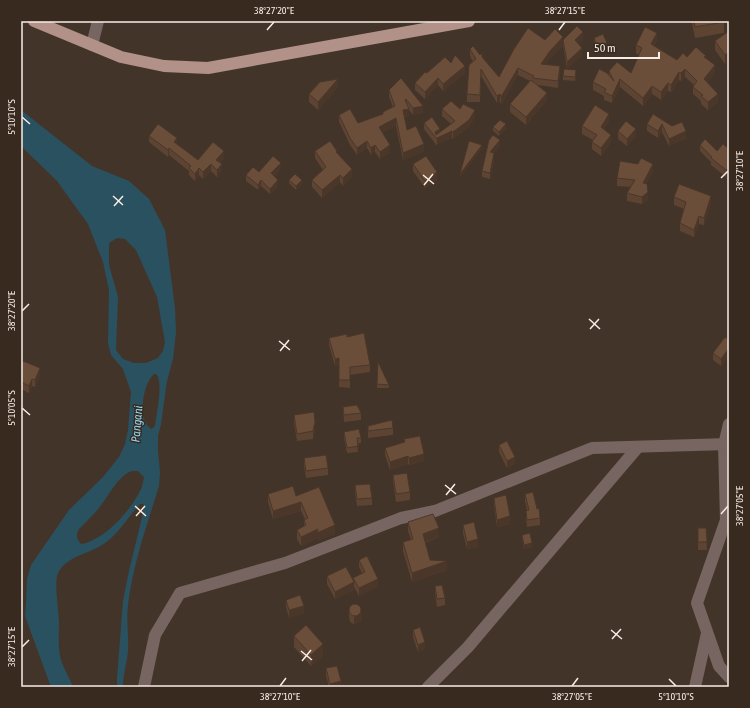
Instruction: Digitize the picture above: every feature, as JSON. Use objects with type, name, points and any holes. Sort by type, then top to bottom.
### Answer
[{"type":"main road","points":[[34,21],[128,59],[164,66],[208,68],[469,21]]},
{"type":"street","points":[[92,45],[98,21]]},
{"type":"street","points":[[729,424],[726,444],[728,522],[697,603],[719,666],[729,677]]},
{"type":"street","points":[[144,687],[155,635],[180,593],[285,563],[401,518],[436,511],[592,448],[726,444]]},
{"type":"street","points":[[428,687],[468,647],[638,447]]},
{"type":"street","points":[[695,687],[708,633]]},
{"type":"water","name":"Pangani","points":[[21,110],[92,166],[129,181],[149,199],[165,230],[175,308],[176,332],[173,359],[167,381],[158,436],[160,472],[159,486],[141,545],[130,590],[127,611],[128,651],[123,687],[117,687],[117,678],[123,601],[143,513],[143,504],[140,504],[110,539],[99,547],[68,561],[57,575],[56,588],[59,618],[60,656],[73,687],[51,687],[25,616],[27,579],[31,565],[69,510],[103,477],[119,457],[125,444],[128,430],[131,392],[123,369],[111,355],[108,343],[109,290],[103,262],[88,224],[57,181],[21,146]],"holes":[[[117,238],[125,239],[136,250],[157,297],[165,342],[163,351],[158,358],[146,363],[134,363],[123,359],[116,350],[118,297],[109,265],[109,243]],[[154,374],[156,374],[159,384],[159,399],[155,426],[152,429],[147,425],[144,419],[143,411],[144,394],[150,379]],[[138,471],[144,477],[142,488],[137,497],[131,506],[108,531],[90,542],[81,544],[77,536],[79,529],[99,508],[114,487],[127,473]]]},
{"type":"building","points":[[694,21],[724,21],[724,22],[695,27]]},
{"type":"building","points":[[577,26],[583,32],[575,40],[582,48],[567,62],[563,40]]},
{"type":"building","points":[[645,27],[657,33],[651,44],[677,60],[683,53],[687,57],[696,47],[706,56],[704,57],[715,65],[704,79],[718,94],[708,102],[701,96],[703,95],[693,87],[697,81],[685,69],[681,73],[679,72],[671,85],[668,83],[661,92],[652,86],[643,98],[620,79],[612,96],[604,92],[606,89],[593,82],[599,69],[607,73],[614,81],[609,71],[617,62],[631,73],[642,48],[636,45]]},
{"type":"building","points":[[528,28],[545,40],[555,29],[563,37],[550,51],[541,64],[560,66],[558,81],[533,78],[534,76],[518,68],[501,97],[500,94],[497,96],[481,69],[480,95],[467,94],[469,65],[476,59],[470,49],[473,46],[480,55],[482,53],[482,57],[499,77],[514,49]]},
{"type":"building","points":[[729,31],[729,52],[725,55],[715,41]]},
{"type":"building","points":[[603,34],[607,43],[597,46],[594,38]]},
{"type":"building","points":[[455,55],[465,66],[443,84],[438,78],[425,92],[415,83],[425,72],[427,73],[445,57],[451,63]]},
{"type":"building","points":[[564,69],[576,70],[575,77],[563,76]]},
{"type":"building","points":[[401,78],[423,106],[413,108],[406,99],[405,100],[409,109],[403,110],[407,130],[416,126],[424,144],[403,153],[396,118],[379,127],[390,145],[380,152],[375,145],[371,148],[367,141],[357,148],[350,138],[339,115],[350,109],[358,123],[383,114],[383,112],[395,106],[389,90]]},
{"type":"building","points":[[338,79],[318,102],[309,94],[320,82]]},
{"type":"building","points":[[531,80],[547,93],[526,117],[510,104]]},
{"type":"building","points":[[451,101],[460,109],[463,104],[475,110],[469,120],[453,132],[452,131],[437,139],[424,123],[432,117],[440,129],[435,132],[436,135],[455,121],[442,109]]},
{"type":"building","points":[[595,105],[609,114],[601,127],[611,135],[601,148],[592,142],[597,135],[582,126]]},
{"type":"building","points":[[653,114],[672,126],[682,122],[686,131],[669,139],[662,124],[658,131],[647,124]]},
{"type":"building","points":[[500,120],[506,124],[499,132],[493,127]]},
{"type":"building","points":[[626,121],[636,129],[627,139],[618,131]]},
{"type":"building","points":[[158,124],[177,138],[174,142],[198,160],[213,142],[224,151],[216,160],[222,164],[217,170],[211,164],[203,172],[199,168],[195,174],[189,168],[191,166],[169,148],[168,150],[149,136]]},
{"type":"building","points":[[493,135],[500,140],[490,152],[494,153],[490,173],[482,171],[489,140]]},
{"type":"building","points":[[705,139],[717,151],[723,144],[729,149],[729,167],[726,170],[711,158],[712,157],[700,145]]},
{"type":"building","points":[[330,141],[337,151],[336,152],[352,169],[343,178],[340,175],[322,190],[312,180],[326,167],[315,151]]},
{"type":"building","points":[[469,141],[482,145],[460,174]]},
{"type":"building","points":[[273,156],[281,163],[271,173],[278,180],[270,189],[261,180],[258,185],[246,175],[253,167],[259,172]]},
{"type":"building","points":[[426,156],[437,172],[425,181],[413,164]]},
{"type":"building","points":[[641,158],[653,164],[643,183],[647,184],[648,192],[642,197],[627,193],[635,180],[617,178],[620,161],[638,164]]},
{"type":"building","points":[[295,174],[302,180],[296,186],[289,180]]},
{"type":"building","points":[[679,184],[711,196],[704,218],[699,216],[694,230],[680,223],[686,202],[674,197]]},
{"type":"building","points":[[364,333],[370,365],[350,367],[350,380],[339,380],[339,358],[335,359],[329,338],[347,334],[347,337]]},
{"type":"building","points":[[725,337],[729,340],[729,348],[721,359],[713,353]]},
{"type":"building","points":[[23,361],[40,368],[35,380],[32,379],[29,386],[21,382],[21,365]]},
{"type":"building","points":[[378,362],[389,385],[377,384]]},
{"type":"building","points":[[357,405],[361,413],[344,415],[343,407]]},
{"type":"building","points":[[314,412],[315,422],[313,431],[297,434],[294,415]]},
{"type":"building","points":[[392,420],[393,428],[368,431],[368,426]]},
{"type":"building","points":[[359,429],[361,438],[357,438],[358,446],[347,448],[344,432]]},
{"type":"building","points":[[420,436],[424,454],[409,458],[408,456],[390,462],[385,448],[405,442],[404,439]]},
{"type":"building","points":[[507,441],[515,457],[507,461],[499,445]]},
{"type":"building","points":[[326,455],[328,468],[306,471],[304,458]]},
{"type":"building","points":[[407,473],[410,492],[396,494],[393,475]]},
{"type":"building","points":[[370,484],[372,498],[357,499],[355,485]]},
{"type":"building","points":[[293,486],[296,496],[319,487],[335,525],[317,533],[318,529],[301,537],[297,530],[306,525],[304,520],[308,518],[301,502],[273,511],[268,494]]},
{"type":"building","points":[[533,492],[537,509],[539,508],[540,518],[527,520],[526,511],[529,510],[525,494]]},
{"type":"building","points":[[506,495],[510,516],[497,520],[494,498]]},
{"type":"building","points":[[433,514],[439,528],[423,534],[430,560],[447,561],[412,573],[403,542],[413,539],[408,522]]},
{"type":"building","points":[[474,522],[478,539],[467,542],[463,525]]},
{"type":"building","points":[[698,528],[706,528],[707,542],[698,542]]},
{"type":"building","points":[[530,533],[532,543],[524,545],[522,535]]},
{"type":"building","points":[[367,556],[378,579],[359,588],[353,578],[365,572],[359,560]]},
{"type":"building","points":[[346,567],[354,582],[335,592],[327,576]]},
{"type":"building","points":[[442,585],[445,598],[437,599],[435,586]]},
{"type":"building","points":[[300,595],[304,606],[289,610],[286,600]]},
{"type":"building","points":[[353,604],[357,604],[361,610],[357,616],[353,616],[349,612],[349,608]]},
{"type":"building","points":[[306,625],[323,644],[311,655],[294,636]]},
{"type":"building","points":[[420,627],[425,642],[418,645],[413,630]]},
{"type":"building","points":[[337,666],[341,681],[330,684],[326,668]]}]
